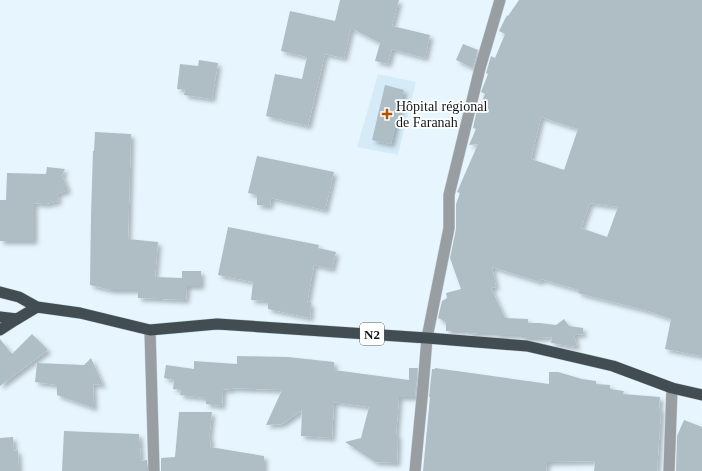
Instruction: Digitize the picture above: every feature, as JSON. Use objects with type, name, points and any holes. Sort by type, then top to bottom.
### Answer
[{"type":"highway","name":"N2","points":[[0,292],[19,296],[37,307],[80,313],[150,330],[217,324],[527,346],[613,366],[672,388],[702,395]]},
{"type":"highway","points":[[0,330],[37,307]]},
{"type":"highway","points":[[0,317],[17,319]]},
{"type":"street","points":[[415,471],[427,338],[449,228],[449,195],[480,68],[500,0]]},
{"type":"street","points":[[150,330],[154,471]]},
{"type":"street","points":[[669,471],[672,388]]},
{"type":"shaded area","name":"Hôpital régional de Faranah","points":[[378,74],[416,82],[398,155],[357,147]]},
{"type":"building","points":[[340,0],[399,0],[392,26],[430,35],[425,58],[392,49],[388,64],[375,61],[380,43],[351,28],[344,58],[325,54],[308,126],[266,116],[275,74],[302,79],[307,57],[281,51],[290,11],[335,21]]},
{"type":"building","points":[[519,0],[702,0],[702,356],[665,349],[671,319],[648,311],[578,293],[579,290],[541,279],[540,282],[492,267],[496,287],[491,288],[505,318],[528,319],[528,323],[556,325],[564,319],[569,326],[583,328],[583,334],[574,335],[577,347],[551,343],[552,337],[522,338],[522,335],[495,335],[495,333],[469,334],[469,331],[446,331],[446,322],[438,318],[442,301],[447,298],[446,293],[461,289],[450,258],[456,229],[456,204],[460,193],[457,192],[478,144],[469,145],[476,129],[473,128],[476,114],[485,94],[481,92],[488,74],[486,73],[491,56],[495,58],[505,34],[499,31],[507,15],[508,16]],"holes":[[[541,117],[578,129],[564,170],[531,159]],[[590,203],[618,207],[607,237],[581,228]]]},
{"type":"building","points":[[463,44],[478,50],[473,68],[456,60]]},
{"type":"building","points":[[199,60],[218,63],[212,99],[184,95],[185,90],[177,89],[180,64],[198,66]]},
{"type":"building","points":[[385,85],[404,90],[391,144],[372,140]]},
{"type":"building","points":[[95,132],[131,134],[128,239],[158,242],[155,277],[182,278],[182,271],[201,271],[201,286],[187,286],[186,300],[138,298],[138,290],[111,290],[90,285],[93,151]]},
{"type":"building","points":[[257,156],[334,172],[325,210],[271,198],[270,206],[257,205],[257,195],[248,193]]},
{"type":"building","points":[[47,167],[65,169],[62,175],[68,190],[57,194],[59,201],[45,204],[34,203],[34,241],[0,241],[0,200],[6,200],[7,173],[46,174]]},
{"type":"building","points":[[228,227],[319,245],[318,248],[336,252],[332,269],[314,265],[307,303],[311,303],[310,318],[268,309],[268,301],[251,300],[253,282],[218,275]]},
{"type":"building","points":[[32,334],[48,350],[0,386],[0,339],[12,354]]},
{"type":"building","points":[[237,356],[288,357],[334,362],[334,370],[409,380],[409,368],[418,368],[415,397],[399,397],[396,435],[398,435],[397,463],[375,462],[345,442],[361,438],[369,407],[334,402],[332,438],[301,436],[302,410],[282,424],[266,425],[282,390],[223,389],[222,406],[206,404],[206,398],[180,395],[181,390],[173,389],[174,380],[164,378],[166,365],[194,369],[194,361],[237,364]]},
{"type":"building","points":[[91,358],[103,385],[93,384],[94,408],[57,395],[57,385],[35,382],[37,363],[84,365]]},
{"type":"building","points":[[435,368],[549,384],[549,372],[558,372],[582,379],[596,381],[596,384],[610,385],[610,389],[624,391],[623,394],[660,397],[659,409],[661,409],[657,471],[594,471],[595,461],[547,462],[546,471],[423,471],[432,369]]},
{"type":"building","points":[[179,412],[212,412],[209,438],[211,438],[210,447],[264,456],[264,471],[161,471],[161,458],[175,457]]},
{"type":"building","points":[[684,420],[702,427],[702,471],[676,471],[677,436]]},
{"type":"building","points":[[64,431],[139,434],[141,461],[147,460],[147,471],[62,471]]},
{"type":"building","points":[[13,437],[14,451],[18,450],[19,471],[0,471],[0,438]]},
{"type":"place","name":"Hôpital régional de Faranah","points":[[387,114]]}]
